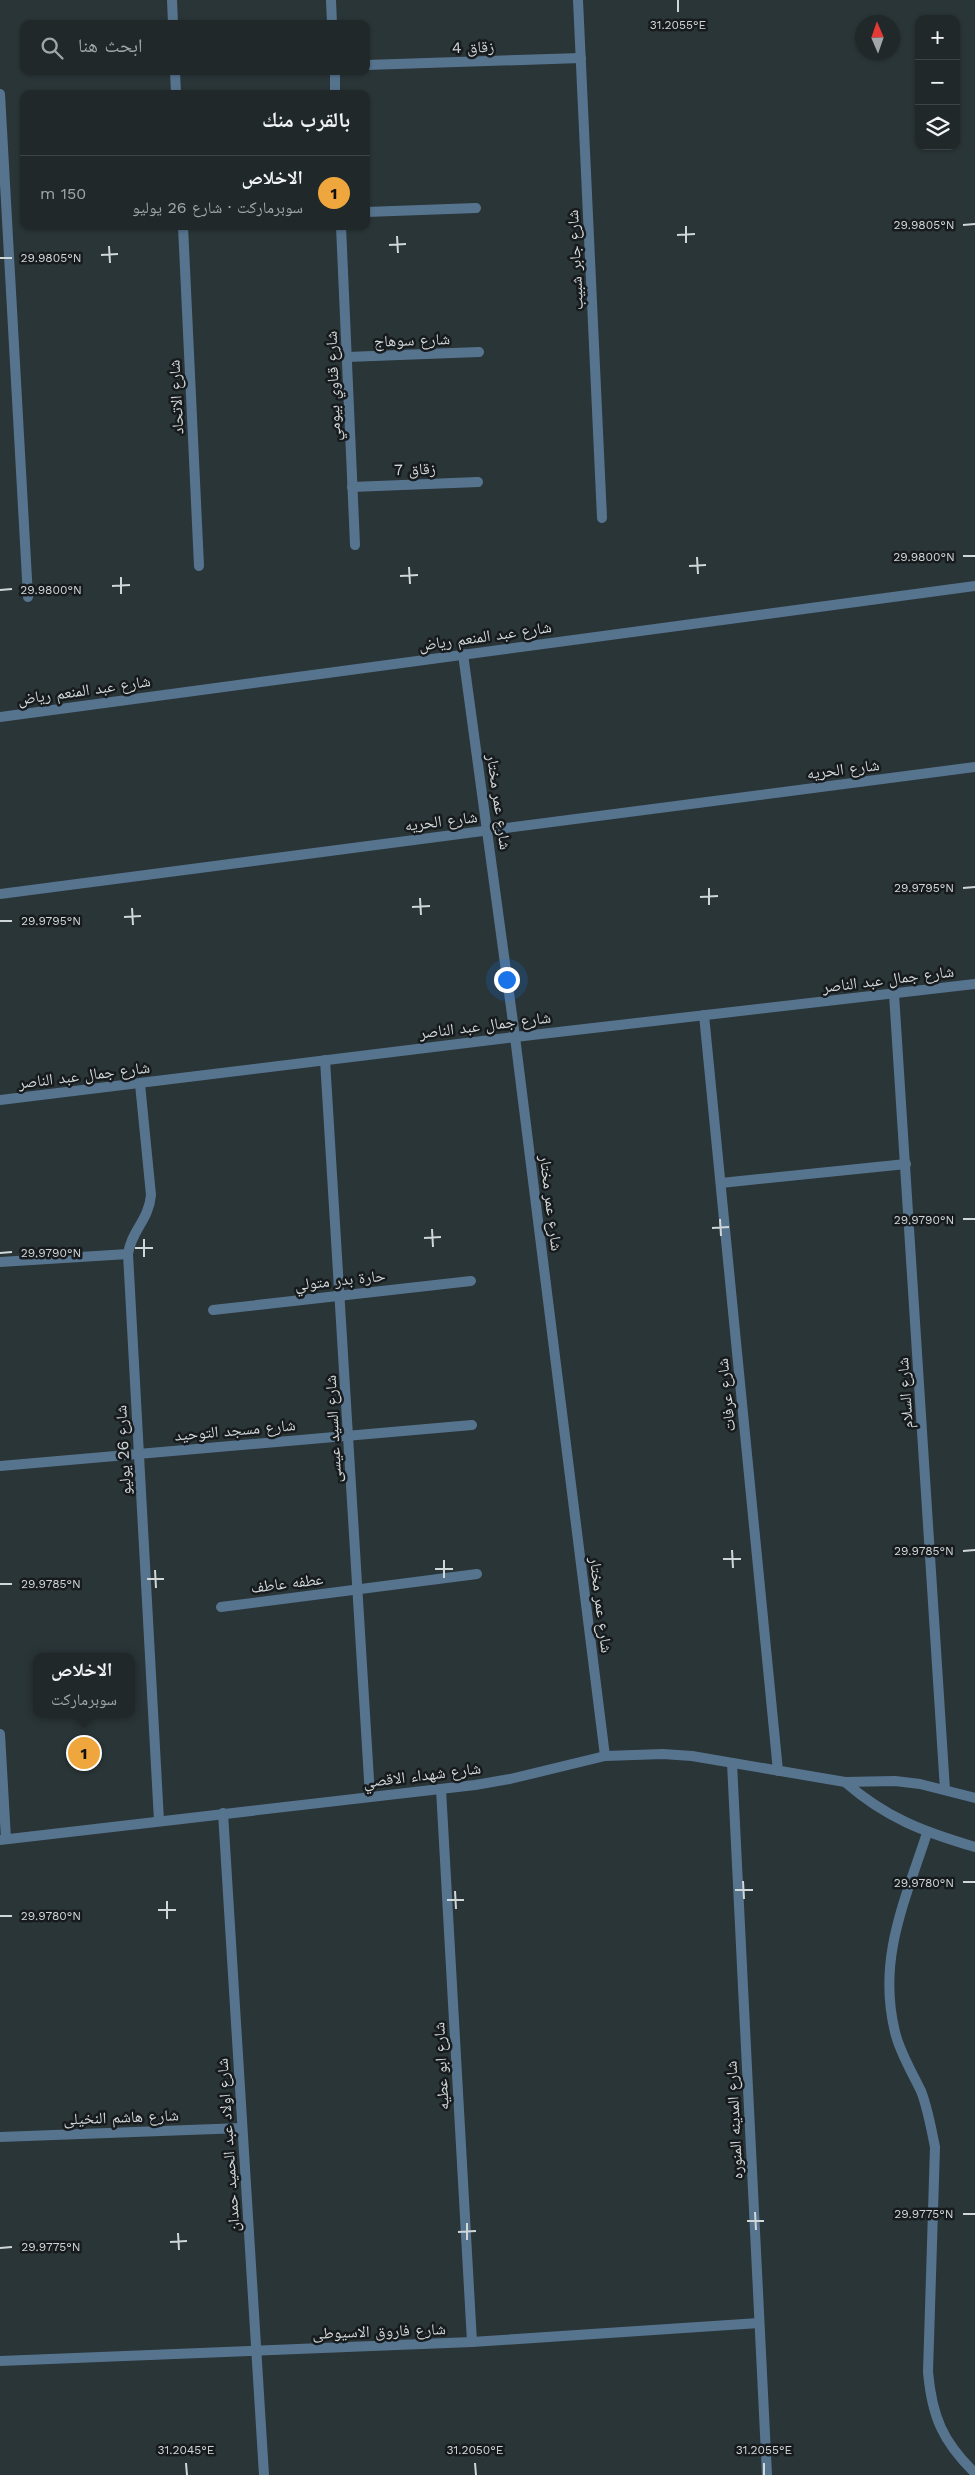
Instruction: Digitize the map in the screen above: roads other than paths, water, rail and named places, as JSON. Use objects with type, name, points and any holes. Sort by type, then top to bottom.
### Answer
[{"type":"street","points":[[172,0],[173,20]]},
{"type":"street","points":[[332,0],[332,20]]},
{"type":"street","name":"شارع جابر شبيب","points":[[578,0],[602,518]]},
{"type":"street","name":"زقاق 4","points":[[370,65],[581,58]]},
{"type":"street","points":[[175,75],[176,90]]},
{"type":"street","points":[[334,75],[336,90]]},
{"type":"street","points":[[0,94],[28,597]]},
{"type":"street","points":[[370,212],[476,208]]},
{"type":"street","name":"شارع الاتحاد","points":[[183,230],[199,566]]},
{"type":"street","name":"شارع قناوي بيومي","points":[[341,230],[355,545]]},
{"type":"street","name":"شارع سوهاج","points":[[347,358],[479,352]]},
{"type":"street","name":"زقاق 7","points":[[352,487],[478,482]]},
{"type":"street","name":"شارع عبد المنعم رياض","points":[[0,717],[975,586]]},
{"type":"street","name":"شارع عمر مختار","points":[[463,654],[515,1037],[605,1756]]},
{"type":"street","name":"شارع الحريه","points":[[0,894],[975,767]]},
{"type":"street","name":"شارع جمال عبد الناصر","points":[[0,1100],[515,1037],[975,984]]},
{"type":"street","name":"شارع السلام","points":[[894,994],[945,1790]]},
{"type":"street","name":"شارع عرفات","points":[[704,1015],[778,1771]]},
{"type":"street","name":"شارع السيد عيسى","points":[[324,1060],[370,1796]]},
{"type":"street","name":"شارع 26 يوليو","points":[[140,1084],[151,1194],[149,1212],[133,1235],[128,1254],[159,1821]]},
{"type":"street","points":[[721,1183],[906,1164]]},
{"type":"street","points":[[0,1262],[128,1254]]},
{"type":"street","name":"حارة بدر متولي","points":[[213,1310],[471,1281]]},
{"type":"street","name":"شارع مسجد التوحيد","points":[[0,1466],[472,1425]]},
{"type":"street","name":"عطفه عاطف","points":[[221,1606],[477,1574]]},
{"type":"street","points":[[0,1734],[3,1839]]},
{"type":"street","name":"شارع شهداء الاقصي","points":[[3,1839],[510,1779],[605,1756],[663,1754],[732,1763],[845,1782],[895,1781],[945,1790],[975,1798]]},
{"type":"street","name":"شارع المدينه المنوره","points":[[732,1763],[767,2475]]},
{"type":"street","name":"شارع شهداء الاقصي","points":[[845,1782],[884,1812],[927,1833],[975,1847]]},
{"type":"street","name":"شارع ابو عطيه","points":[[441,1788],[472,2342]]},
{"type":"street","name":"شارع اولاد عبد الحميد حمدان","points":[[223,1813],[264,2475]]},
{"type":"street","points":[[927,1833],[893,1940],[888,1971],[889,2003],[896,2034],[930,2119],[935,2147],[928,2372],[931,2401],[940,2430],[956,2455],[975,2473]]},
{"type":"street","name":"شارع هاشم النخيلى","points":[[0,2137],[242,2128]]},
{"type":"street","name":"شارع فاروق الاسيوطى","points":[[0,2361],[472,2342],[759,2323]]},
{"type":"place","name":"الاخلاص","points":[[84,1753]]}]
